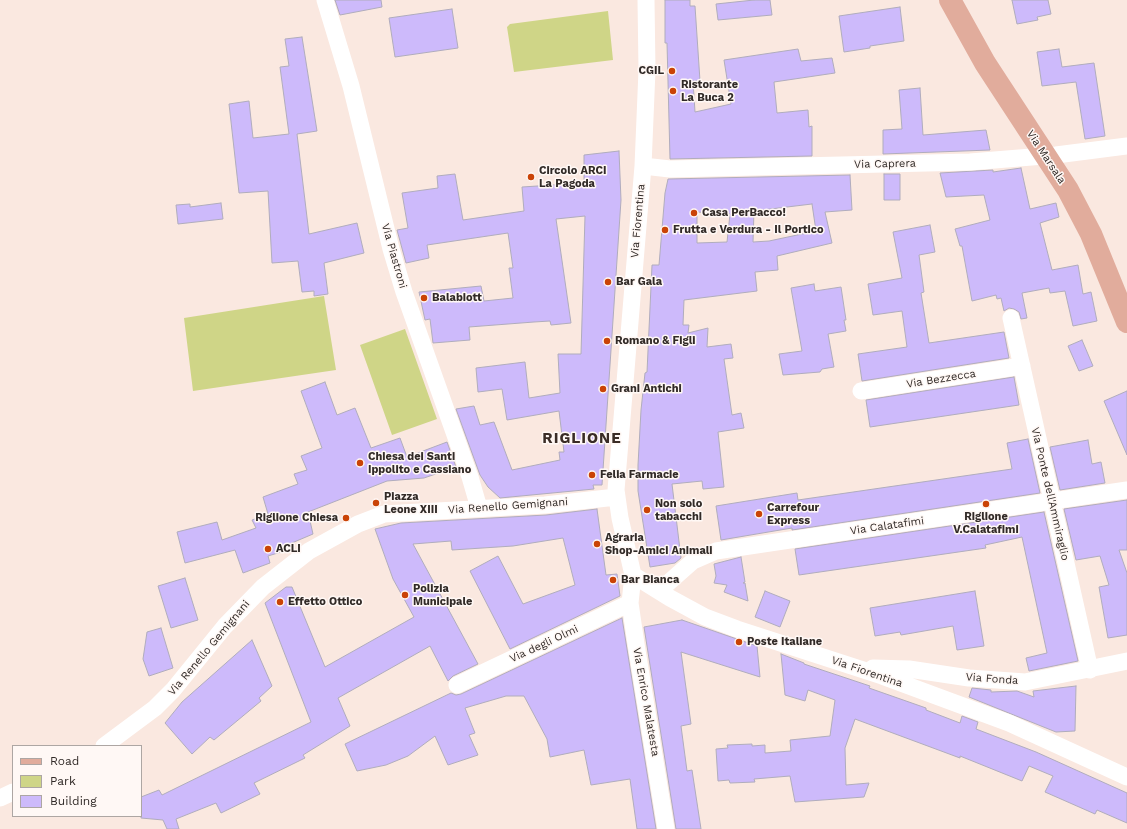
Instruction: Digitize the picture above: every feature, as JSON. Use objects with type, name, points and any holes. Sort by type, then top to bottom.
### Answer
[{"type":"main road","name":"Via Marsala","points":[[950,0],[985,63],[1068,190],[1091,234],[1127,322]]},
{"type":"street","name":"Via Piastroni","points":[[325,0],[353,93],[393,256],[470,477],[479,508]]},
{"type":"street","name":"Via Fiorentina","points":[[646,0],[647,70],[643,166],[616,497],[632,575],[705,616],[737,630],[855,667],[1009,723],[1127,777]]},
{"type":"street","name":"Via Caprera","points":[[643,166],[670,169],[970,162],[1062,154],[1127,146]]},
{"type":"street","name":"Via Ponte dell'Ammiraglio","points":[[1011,318],[1090,670]]},
{"type":"street","name":"Via Bezzecca","points":[[861,391],[1022,366]]},
{"type":"street","name":"Via Calatafimi","points":[[659,591],[693,562],[716,551],[1127,490]]},
{"type":"street","name":"Via Renello Gemignani","points":[[105,745],[156,708],[173,690],[225,626],[263,587],[309,551],[361,530],[384,514],[545,505],[616,497]]},
{"type":"street","name":"Via Enrico Malatesta","points":[[632,575],[630,603],[666,829]]},
{"type":"street","name":"Via degli Olmi","points":[[456,685],[630,603]]},
{"type":"street","name":"Via Fonda","points":[[855,667],[908,669],[969,678],[1014,682],[1035,681],[1127,662]]},
{"type":"street","points":[[0,798],[12,792]]},
{"type":"green space","points":[[608,11],[613,60],[514,72],[507,27],[510,24]]},
{"type":"green space","points":[[324,296],[336,370],[193,391],[184,318]]},
{"type":"green space","points":[[405,329],[437,419],[392,435],[360,345]]},
{"type":"building","points":[[335,0],[381,0],[382,7],[340,15]]},
{"type":"building","points":[[665,0],[690,0],[690,6],[695,6],[700,81],[693,81],[695,112],[731,104],[724,60],[798,49],[801,61],[832,58],[835,73],[774,82],[777,113],[808,110],[809,127],[812,126],[812,156],[670,159],[667,43],[665,43]]},
{"type":"building","points":[[770,0],[772,15],[718,20],[716,4]]},
{"type":"building","points":[[1012,0],[1048,0],[1051,14],[1037,17],[1038,20],[1017,24]]},
{"type":"building","points":[[900,7],[904,41],[870,46],[870,48],[844,52],[839,16]]},
{"type":"building","points":[[452,9],[458,48],[395,57],[389,18]]},
{"type":"building","points":[[302,37],[317,131],[297,134],[309,234],[357,223],[364,253],[324,263],[328,294],[314,296],[314,291],[302,292],[298,261],[272,263],[268,191],[239,193],[229,104],[249,101],[253,138],[289,134],[280,67],[289,66],[285,39]]},
{"type":"building","points":[[1059,49],[1062,67],[1094,63],[1105,136],[1085,139],[1076,82],[1042,86],[1037,52]]},
{"type":"building","points":[[920,88],[923,135],[986,130],[990,150],[883,154],[883,130],[902,129],[899,90]]},
{"type":"building","points":[[619,151],[621,200],[602,485],[593,485],[594,489],[500,498],[488,487],[480,475],[456,409],[474,406],[480,425],[494,422],[512,470],[560,460],[559,452],[564,452],[559,411],[507,420],[502,389],[478,392],[476,368],[525,362],[529,398],[560,393],[558,354],[581,354],[585,216],[556,219],[571,323],[551,325],[550,321],[469,327],[470,340],[433,343],[430,319],[425,320],[419,292],[481,286],[484,301],[513,298],[509,268],[513,268],[508,233],[427,245],[429,258],[406,263],[397,230],[408,228],[402,193],[438,188],[437,176],[455,174],[463,220],[524,211],[522,187],[584,183],[584,155]]},
{"type":"building","points":[[1021,168],[1030,209],[1056,203],[1059,217],[1040,223],[1052,270],[1078,265],[1083,294],[1091,292],[1097,321],[1073,326],[1065,291],[1050,293],[1049,288],[1022,293],[1027,318],[1021,319],[1019,312],[1014,309],[1009,308],[1004,311],[1001,298],[997,299],[996,295],[972,301],[962,246],[960,246],[955,229],[990,220],[984,195],[946,197],[940,173],[993,170],[993,172]]},
{"type":"building","points":[[884,174],[900,174],[900,200],[884,200]]},
{"type":"building","points":[[850,175],[852,210],[825,212],[832,243],[777,256],[778,270],[755,272],[757,291],[684,300],[683,325],[689,325],[688,333],[708,328],[707,347],[731,344],[733,358],[724,359],[732,415],[741,413],[744,428],[718,432],[724,487],[703,489],[702,481],[672,484],[681,558],[675,563],[650,567],[638,491],[638,465],[641,410],[645,373],[647,372],[652,265],[659,265],[665,193],[668,179]],"holes":[[[812,204],[816,231],[769,241],[753,242],[754,211]],[[697,212],[730,214],[727,242],[697,243]]]},
{"type":"building","points":[[221,203],[223,219],[178,224],[176,205],[190,204],[190,207]]},
{"type":"building","points":[[930,225],[935,252],[919,255],[924,292],[921,293],[929,343],[1004,332],[1009,358],[862,381],[858,354],[907,347],[902,311],[873,315],[868,284],[902,278],[893,232]]},
{"type":"building","points":[[814,284],[815,291],[841,287],[846,320],[844,320],[846,331],[828,334],[834,367],[822,369],[820,372],[783,375],[779,354],[802,351],[791,288]]},
{"type":"building","points":[[1082,340],[1093,366],[1079,371],[1068,346]]},
{"type":"building","points":[[1014,377],[1019,405],[870,427],[866,400]]},
{"type":"building","points":[[325,382],[337,415],[355,408],[371,448],[400,438],[407,457],[447,442],[456,467],[424,478],[387,481],[308,512],[313,534],[280,548],[281,552],[268,556],[270,563],[243,573],[235,550],[185,563],[177,532],[217,522],[222,540],[256,528],[252,520],[268,514],[263,497],[298,484],[294,474],[307,470],[301,456],[322,448],[301,391]]},
{"type":"building","points":[[1127,391],[1127,455],[1104,401]]},
{"type":"building","points":[[1028,439],[1040,493],[792,530],[792,528],[721,540],[716,506],[797,493],[798,500],[1012,469],[1007,443]]},
{"type":"building","points":[[1088,440],[1092,464],[1101,462],[1105,483],[1060,490],[1050,447]]},
{"type":"building","points":[[1127,500],[1127,550],[1119,550],[1127,573],[1127,635],[1108,638],[1099,587],[1109,585],[1100,556],[1076,560],[1064,509]]},
{"type":"building","points":[[597,509],[606,575],[617,574],[620,596],[510,649],[470,571],[498,556],[523,604],[575,585],[563,538],[513,546],[452,550],[451,541],[413,544],[478,664],[453,676],[448,681],[430,646],[338,698],[350,726],[303,755],[305,758],[254,783],[260,794],[221,813],[216,803],[176,819],[179,829],[167,829],[163,820],[141,818],[142,797],[159,790],[162,795],[311,722],[265,603],[286,587],[292,587],[325,667],[414,617],[393,579],[375,529],[401,523],[546,515]]},
{"type":"building","points":[[1044,512],[1078,661],[1029,671],[1026,658],[1047,653],[1022,537],[985,545],[986,548],[799,575],[795,549]]},
{"type":"building","points":[[741,557],[745,582],[743,583],[745,583],[748,601],[724,592],[727,585],[714,583],[716,576],[714,564]]},
{"type":"building","points":[[185,578],[198,620],[171,628],[158,586]]},
{"type":"building","points":[[765,591],[790,601],[780,627],[755,617]]},
{"type":"building","points":[[975,591],[984,646],[957,650],[953,626],[901,635],[900,632],[875,636],[870,608]]},
{"type":"building","points":[[622,618],[656,829],[637,829],[630,779],[591,785],[584,750],[550,757],[547,739],[524,696],[506,696],[465,708],[475,733],[469,735],[478,755],[448,765],[435,736],[408,756],[386,765],[357,771],[345,744],[451,693],[456,695],[461,694]]},
{"type":"building","points":[[682,620],[757,646],[760,677],[681,652],[691,724],[681,726],[687,771],[692,770],[701,829],[676,829],[644,627]]},
{"type":"building","points":[[161,628],[173,668],[149,676],[143,659],[147,632]]},
{"type":"building","points":[[252,640],[272,686],[259,698],[261,701],[214,740],[210,737],[192,754],[165,723],[182,702]]},
{"type":"building","points":[[781,654],[804,664],[870,686],[869,688],[926,708],[926,710],[960,723],[962,716],[978,722],[976,729],[1036,752],[1127,793],[1127,823],[1097,810],[1095,814],[1045,792],[1053,776],[1029,766],[1022,781],[960,756],[960,758],[855,719],[845,748],[846,785],[869,783],[864,797],[795,802],[790,776],[754,779],[755,782],[730,783],[729,780],[718,781],[716,749],[728,748],[727,745],[752,744],[752,746],[765,745],[765,753],[791,751],[790,740],[830,736],[835,700],[808,690],[805,701],[785,695]]},
{"type":"building","points":[[1076,686],[1075,731],[1056,732],[969,697],[972,688],[991,690],[991,692],[1017,691],[1034,697],[1033,691]]},
{"type":"place","name":"CGIL","points":[[672,71]]},
{"type":"place","name":"Ristorante La Buca 2","points":[[673,91]]},
{"type":"place","name":"Circolo ARCI La Pagoda","points":[[531,177]]},
{"type":"place","name":"Casa PerBacco!","points":[[694,213]]},
{"type":"place","name":"Frutta e Verdura - Il Portico","points":[[665,230]]},
{"type":"place","name":"Bar Gala","points":[[608,282]]},
{"type":"place","name":"Balabiott","points":[[424,298]]},
{"type":"place","name":"Romano & Figli","points":[[607,341]]},
{"type":"place","name":"Grani Antichi","points":[[603,389]]},
{"type":"place","name":"Chiesa dei Santi Ippolito e Cassiano","points":[[360,463]]},
{"type":"place","name":"Felia Farmacie","points":[[592,475]]},
{"type":"place","name":"Piazza Leone XIII","points":[[376,503]]},
{"type":"place","name":"Riglione V.Calatafimi","points":[[986,504]]},
{"type":"place","name":"Non solo tabacchi","points":[[647,510]]},
{"type":"place","name":"Carrefour Express","points":[[759,514]]},
{"type":"place","name":"Riglione Chiesa","points":[[346,518]]},
{"type":"place","name":"Agraria Shop-Amici Animali","points":[[597,544]]},
{"type":"place","name":"ACLI","points":[[268,549]]},
{"type":"place","name":"Bar Bianca","points":[[613,580]]},
{"type":"place","name":"Polizia Municipale","points":[[405,595]]},
{"type":"place","name":"Effetto Ottico","points":[[280,602]]},
{"type":"place","name":"Poste Italiane","points":[[739,642]]},
{"type":"district","name":"RIGLIONE","points":[[582,439]]}]
